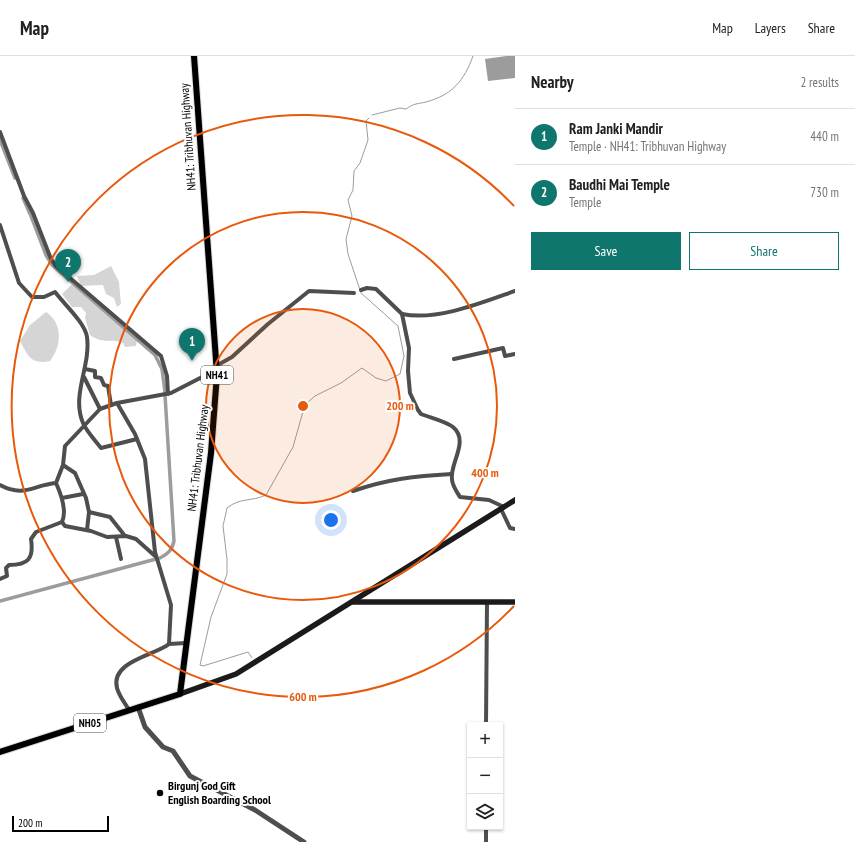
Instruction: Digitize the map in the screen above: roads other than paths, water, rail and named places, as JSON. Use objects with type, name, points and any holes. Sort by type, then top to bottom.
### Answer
[{"type":"highway","name":"NH41: Tribhuvan Highway","points":[[180,694],[211,453],[217,374],[194,56]]},
{"type":"highway","name":"NH05","points":[[0,752],[180,694]]},
{"type":"main road","name":"NH05","points":[[180,694],[236,674],[515,500]]},
{"type":"main road","points":[[352,602],[515,602]]},
{"type":"street","points":[[0,132],[24,196],[33,213],[51,259],[161,356],[167,376],[168,394]]},
{"type":"street","points":[[0,225],[19,283],[32,297],[44,297],[56,292],[69,311],[82,324],[87,337],[84,378],[80,387],[80,415],[84,424],[101,448],[137,439]]},
{"type":"street","points":[[361,290],[367,288],[376,289],[402,314],[414,316],[440,314],[515,291]]},
{"type":"street","points":[[216,366],[232,357],[268,324],[309,291],[354,292]]},
{"type":"street","points":[[402,314],[408,348],[409,386],[418,410],[422,414],[452,427],[457,432],[459,440],[458,455],[452,474],[454,488],[460,497],[489,500],[502,508],[510,528],[515,529]]},
{"type":"street","points":[[454,359],[503,348],[505,356],[515,354]]},
{"type":"street","points":[[85,369],[95,371],[96,377],[101,378],[104,385],[108,386],[111,405]]},
{"type":"street","points":[[0,578],[7,576],[6,568],[9,565],[19,565],[26,562],[31,557],[33,550],[31,540],[36,532],[62,522],[65,516],[62,498],[56,483],[62,465],[65,446],[84,424],[100,410],[111,405],[176,392],[208,374],[217,374]]},
{"type":"street","points":[[84,378],[100,410]]},
{"type":"street","points":[[117,403],[137,439],[146,465],[156,556],[171,605],[170,644]]},
{"type":"street","points":[[62,465],[75,472],[83,494],[86,498],[89,512],[87,530]]},
{"type":"street","points":[[353,491],[381,482],[404,477],[452,474]]},
{"type":"street","points":[[0,485],[10,491],[18,492],[44,484],[56,483]]},
{"type":"street","points":[[62,498],[83,494]]},
{"type":"street","points":[[89,512],[110,517],[125,536]]},
{"type":"street","points":[[62,522],[65,526],[87,530],[107,537],[125,536],[136,539],[156,556]]},
{"type":"street","points":[[116,537],[121,559]]},
{"type":"street","points":[[486,722],[487,602]]},
{"type":"street","points":[[129,710],[117,689],[116,680],[120,672],[139,657],[164,648],[170,644],[186,643]]},
{"type":"street","points":[[138,707],[145,727],[163,747],[173,750],[190,776],[255,810],[304,842]]},
{"type":"street","points":[[486,830],[486,842]]},
{"type":"waterway","points":[[372,115],[400,108],[406,109],[435,99],[450,91],[466,73],[473,56]]},
{"type":"waterway","points":[[252,658],[248,652],[203,666],[200,665],[211,617],[227,574],[227,559],[223,526],[227,508],[237,502],[266,495],[293,447],[304,408],[315,396],[341,383],[362,368],[376,378],[386,381],[400,374],[404,356],[398,326],[361,293],[348,254],[346,239],[352,216],[348,200],[353,190],[354,171],[360,163],[368,140],[366,121],[369,118]]},
{"type":"waterway","points":[[0,140],[15,178]]},
{"type":"waterway","points":[[23,198],[30,214]]},
{"type":"waterway","points":[[31,216],[46,255],[52,265],[155,355],[162,369],[165,392]]},
{"type":"waterway","points":[[160,558],[169,551],[174,541],[165,395]]},
{"type":"waterway","points":[[0,601],[156,559]]},
{"type":"place","name":"Baudhi Mai Temple","points":[[68,282]]},
{"type":"place","name":"Ram Janki Mandir","points":[[192,361]]},
{"type":"place","name":"Birgunj God Gift English Boarding School","points":[[160,793]]}]
